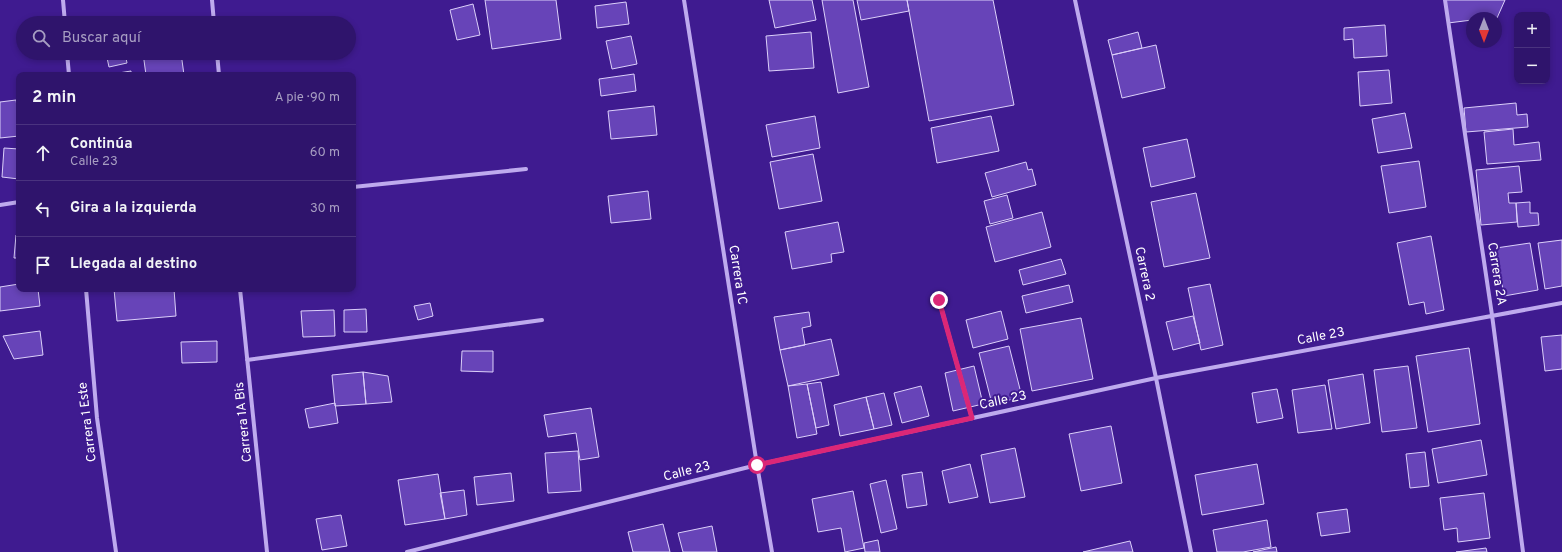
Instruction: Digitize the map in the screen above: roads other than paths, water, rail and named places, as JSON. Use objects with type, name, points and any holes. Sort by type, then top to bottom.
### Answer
[{"type":"street","points":[[63,0],[64,16]]},
{"type":"street","points":[[212,0],[213,16]]},
{"type":"street","name":"Carrera 1C","points":[[684,0],[772,552]]},
{"type":"street","name":"Carrera 2","points":[[1075,0],[1156,378],[1191,552]]},
{"type":"street","name":"Carrera 2A","points":[[1445,0],[1492,315],[1523,552]]},
{"type":"street","points":[[68,60],[69,72]]},
{"type":"street","points":[[218,60],[219,72]]},
{"type":"street","points":[[356,187],[526,169]]},
{"type":"street","points":[[0,205],[16,202]]},
{"type":"street","name":"Carrera 1 Este","points":[[86,292],[97,418],[116,552]]},
{"type":"street","name":"Carrera 1A Bis","points":[[240,292],[267,552]]},
{"type":"street","points":[[939,300],[972,418]]},
{"type":"street","name":"Calle 23","points":[[407,552],[757,465],[1156,378],[1562,303]]},
{"type":"street","points":[[247,360],[542,320]]}]
